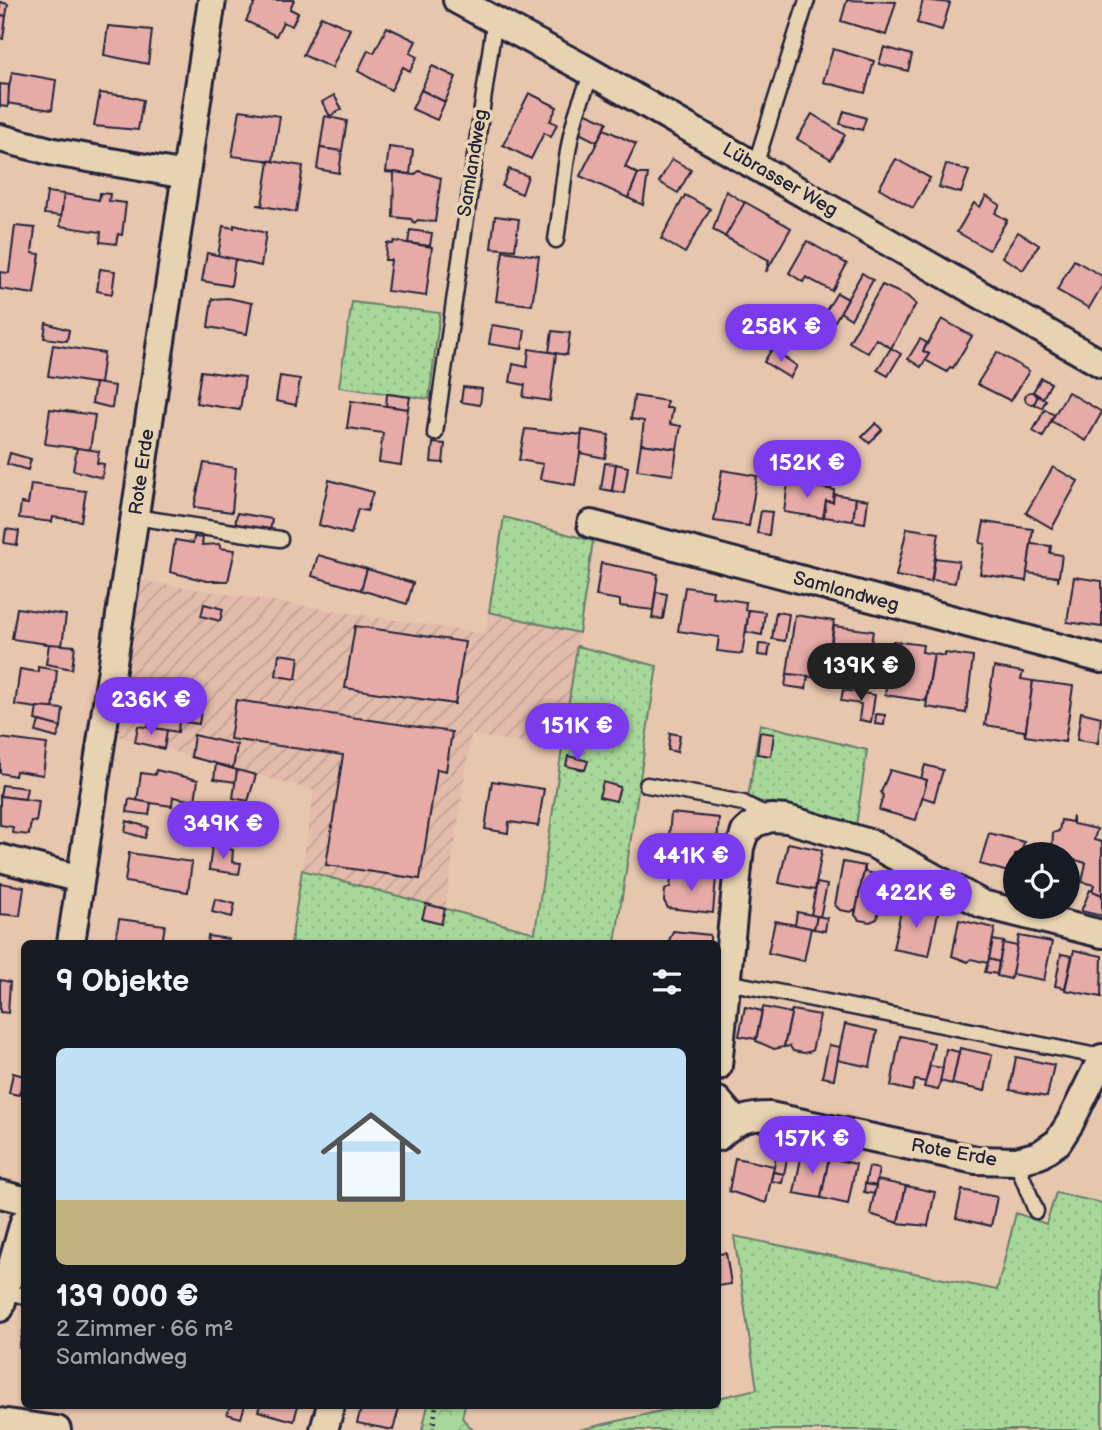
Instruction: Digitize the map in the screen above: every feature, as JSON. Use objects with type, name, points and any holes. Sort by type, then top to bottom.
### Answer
[{"type":"street","name":"Rote Erde","points":[[71,940],[212,0]]},
{"type":"street","name":"Lübrasser Weg","points":[[457,0],[495,18],[1102,364]]},
{"type":"street","points":[[0,138],[54,152],[186,175]]},
{"type":"street","name":"Samlandweg","points":[[591,524],[1102,659]]},
{"type":"street","points":[[721,1038],[740,847],[744,832],[755,823],[771,818],[787,819],[873,844],[982,904],[1102,933]]},
{"type":"street","points":[[0,858],[80,879]]},
{"type":"street","name":"Rote Erde","points":[[726,1129],[750,1116],[770,1116],[976,1160],[1016,1161],[1040,1155],[1058,1142],[1102,1057]]},
{"type":"street","points":[[721,1112],[726,1129]]},
{"type":"street","points":[[0,1194],[21,1199]]},
{"type":"street","points":[[10,1299],[21,1238]]},
{"type":"street","points":[[324,1430],[330,1409]]},
{"type":"street","points":[[0,1422],[57,1430]]},
{"type":"lane","points":[[755,166],[807,0]]},
{"type":"lane","name":"Samlandweg","points":[[435,433],[495,18]]},
{"type":"lane","points":[[556,240],[567,154],[581,95],[593,74]]},
{"type":"lane","points":[[135,517],[280,539]]},
{"type":"lane","points":[[647,785],[743,803],[771,818]]},
{"type":"lane","points":[[727,982],[1102,1057]]},
{"type":"lane","points":[[1016,1161],[1036,1211]]},
{"type":"path","points":[[433,1430],[436,1409]]},
{"type":"shaded area","points":[[137,580],[485,634],[489,612],[579,633],[563,748],[471,735],[445,909],[302,870],[314,791],[114,735]]},
{"type":"green space","points":[[352,302],[440,313],[429,399],[339,387]]},
{"type":"green space","points":[[504,517],[593,541],[579,633],[489,612]]},
{"type":"green space","points":[[577,646],[657,666],[615,940],[291,940],[302,870],[535,933]]},
{"type":"green space","points":[[760,724],[867,750],[856,826],[748,798]]},
{"type":"green space","points":[[1056,1193],[1102,1203],[1102,1430],[579,1430],[670,1409],[721,1409],[721,1397],[757,1389],[734,1236],[997,1290],[1016,1213],[1046,1224]]},
{"type":"green space","points":[[427,1409],[464,1409],[462,1418],[473,1430],[422,1430]]},
{"type":"building","points":[[256,0],[294,0],[290,9],[298,13],[292,26],[283,22],[276,36],[246,21]]},
{"type":"building","points":[[847,0],[896,2],[886,35],[841,21]]},
{"type":"building","points":[[923,0],[950,3],[942,30],[917,23]]},
{"type":"building","points":[[0,2],[8,4],[6,16],[0,15]]},
{"type":"building","points":[[0,15],[6,16],[3,39],[0,38]]},
{"type":"building","points":[[321,16],[350,29],[332,68],[303,55]]},
{"type":"building","points":[[108,26],[152,30],[148,64],[104,55]]},
{"type":"building","points":[[387,27],[416,41],[410,53],[417,57],[410,71],[403,67],[391,90],[358,71],[368,50],[374,53]]},
{"type":"building","points":[[884,47],[912,55],[908,71],[879,64]]},
{"type":"building","points":[[833,49],[874,61],[865,93],[823,82]]},
{"type":"building","points":[[432,66],[456,77],[445,102],[421,90]]},
{"type":"building","points":[[12,72],[56,80],[52,110],[6,103]]},
{"type":"building","points":[[0,84],[9,85],[8,107],[0,106]]},
{"type":"building","points":[[421,90],[445,102],[437,120],[412,109]]},
{"type":"building","points":[[100,93],[143,100],[138,130],[94,126]]},
{"type":"building","points":[[529,93],[557,107],[550,121],[557,124],[551,137],[544,133],[531,159],[503,145]]},
{"type":"building","points":[[334,95],[342,109],[330,116],[322,102]]},
{"type":"building","points":[[240,110],[280,116],[273,161],[232,156]]},
{"type":"building","points":[[844,111],[866,118],[862,130],[840,124]]},
{"type":"building","points":[[584,112],[607,122],[597,142],[579,133]]},
{"type":"building","points":[[812,114],[845,135],[831,159],[797,139]]},
{"type":"building","points":[[325,116],[347,121],[342,151],[320,148]]},
{"type":"building","points":[[604,129],[636,144],[625,167],[638,174],[628,198],[580,176]]},
{"type":"building","points":[[389,147],[413,150],[410,174],[386,172]]},
{"type":"building","points":[[320,148],[342,151],[339,173],[317,169]]},
{"type":"building","points":[[672,159],[691,170],[678,193],[659,182]]},
{"type":"building","points":[[896,159],[930,178],[913,208],[879,188]]},
{"type":"building","points":[[265,160],[303,166],[296,212],[257,205],[262,205],[269,162]]},
{"type":"building","points":[[946,164],[969,171],[961,193],[939,187]]},
{"type":"building","points":[[509,169],[528,176],[522,194],[502,186]]},
{"type":"building","points":[[419,171],[441,178],[435,222],[418,220],[414,223],[411,219],[393,217],[394,172],[414,175]]},
{"type":"building","points":[[638,174],[648,174],[643,205],[628,198]]},
{"type":"building","points":[[726,191],[745,203],[726,237],[713,230]]},
{"type":"building","points":[[47,192],[64,194],[61,216],[44,214]]},
{"type":"building","points":[[100,193],[110,194],[109,201],[126,203],[122,235],[118,234],[116,244],[100,242],[101,232],[60,226],[64,194],[99,200]]},
{"type":"building","points":[[685,195],[710,209],[685,253],[661,239]]},
{"type":"building","points":[[986,196],[1000,205],[995,213],[1007,220],[989,250],[957,232],[974,203],[980,207]]},
{"type":"building","points":[[745,202],[791,228],[766,272],[769,260],[725,237]]},
{"type":"building","points":[[495,216],[519,219],[515,250],[491,248]]},
{"type":"building","points":[[234,225],[266,233],[261,266],[218,256],[223,226],[234,228]]},
{"type":"building","points":[[15,226],[35,228],[32,253],[40,254],[34,294],[0,289],[0,272],[9,273]]},
{"type":"building","points":[[410,230],[432,233],[430,246],[408,243]]},
{"type":"building","points":[[1018,232],[1039,245],[1023,270],[1002,257]]},
{"type":"building","points":[[394,241],[432,247],[426,296],[387,291],[391,260],[385,260],[387,243],[393,244]]},
{"type":"building","points":[[807,241],[847,264],[832,291],[806,277],[803,282],[789,273]]},
{"type":"building","points":[[503,251],[539,256],[532,305],[496,301]]},
{"type":"building","points":[[207,253],[235,259],[231,286],[202,281]]},
{"type":"building","points":[[1074,260],[1102,276],[1102,286],[1089,308],[1057,290]]},
{"type":"building","points":[[100,269],[115,271],[112,294],[97,291]]},
{"type":"building","points":[[862,273],[873,280],[851,319],[840,312]]},
{"type":"building","points":[[882,285],[907,296],[916,304],[891,348],[876,339],[868,353],[849,342]]},
{"type":"building","points":[[837,293],[848,299],[835,321],[824,314]]},
{"type":"building","points":[[228,298],[252,303],[247,334],[208,327],[212,299]]},
{"type":"building","points":[[942,319],[972,336],[953,368],[950,367],[947,372],[925,360],[929,354],[923,351]]},
{"type":"building","points":[[46,323],[69,330],[67,341],[44,338]]},
{"type":"building","points":[[492,325],[525,330],[522,349],[489,344]]},
{"type":"building","points":[[552,331],[570,333],[567,355],[549,352]]},
{"type":"building","points":[[920,339],[927,343],[923,351],[929,354],[921,367],[908,359]]},
{"type":"building","points":[[53,345],[104,353],[100,384],[48,376]]},
{"type":"building","points":[[891,348],[901,354],[888,376],[877,370]]},
{"type":"building","points":[[529,349],[556,353],[550,401],[523,397],[525,385],[510,382],[513,364],[527,367]]},
{"type":"building","points":[[772,349],[797,366],[790,378],[764,362]]},
{"type":"building","points":[[997,352],[1029,371],[1011,401],[977,384]]},
{"type":"building","points":[[201,371],[245,377],[240,410],[196,403]]},
{"type":"building","points":[[280,376],[300,379],[296,405],[276,401]]},
{"type":"building","points":[[1041,378],[1051,383],[1043,398],[1033,392]]},
{"type":"building","points":[[95,383],[115,386],[112,408],[92,403]]},
{"type":"building","points":[[463,387],[482,389],[480,405],[461,402]]},
{"type":"building","points":[[1031,392],[1037,398],[1031,404],[1025,398]]},
{"type":"building","points":[[1068,392],[1102,412],[1086,441],[1051,421]]},
{"type":"building","points":[[387,394],[410,397],[408,409],[386,406]]},
{"type":"building","points":[[634,396],[667,401],[666,408],[673,408],[670,424],[681,426],[677,449],[641,444],[644,421],[631,419]]},
{"type":"building","points":[[1038,396],[1046,400],[1042,408],[1034,404]]},
{"type":"building","points":[[351,401],[408,409],[401,465],[379,462],[383,433],[347,428]]},
{"type":"building","points":[[50,409],[95,415],[90,450],[45,444]]},
{"type":"building","points":[[1045,409],[1054,415],[1043,437],[1033,431]]},
{"type":"building","points":[[876,423],[882,430],[869,443],[862,437]]},
{"type":"building","points":[[525,429],[583,435],[575,485],[540,479],[543,464],[519,460]]},
{"type":"building","points":[[582,430],[609,435],[605,458],[580,453]]},
{"type":"building","points":[[433,443],[445,444],[443,463],[431,462]]},
{"type":"building","points":[[641,444],[677,449],[673,475],[637,470]]},
{"type":"building","points":[[77,448],[99,451],[97,463],[104,464],[102,478],[73,470]]},
{"type":"building","points":[[10,453],[31,459],[28,470],[7,464]]},
{"type":"building","points":[[792,459],[831,465],[829,478],[836,479],[829,479],[828,488],[834,490],[788,483],[791,483],[795,461]]},
{"type":"building","points":[[204,463],[236,468],[232,512],[194,507]]},
{"type":"building","points":[[605,463],[616,464],[612,491],[601,489]]},
{"type":"building","points":[[616,464],[628,467],[624,493],[612,491]]},
{"type":"building","points":[[1053,467],[1078,481],[1052,528],[1026,513]]},
{"type":"building","points":[[722,470],[757,476],[749,526],[714,521]]},
{"type":"building","points":[[329,480],[373,492],[367,511],[358,509],[351,534],[319,525]]},
{"type":"building","points":[[788,483],[834,490],[833,502],[826,501],[823,518],[784,512]]},
{"type":"building","points":[[31,484],[86,491],[81,521],[53,517],[52,522],[19,518],[21,503],[28,504]]},
{"type":"building","points":[[834,494],[856,498],[853,521],[824,517],[826,501],[833,502]]},
{"type":"building","points":[[856,498],[868,500],[865,523],[853,521]]},
{"type":"building","points":[[761,511],[772,512],[769,535],[757,533]]},
{"type":"building","points":[[237,513],[272,519],[270,531],[235,526]]},
{"type":"building","points":[[984,522],[1033,529],[1026,581],[980,574],[985,544],[980,543]]},
{"type":"building","points":[[907,528],[939,533],[931,582],[896,576]]},
{"type":"building","points":[[6,529],[19,531],[17,545],[4,543]]},
{"type":"building","points":[[194,537],[203,538],[202,545],[220,544],[220,548],[235,550],[228,581],[207,581],[170,572],[175,540],[193,543]]},
{"type":"building","points":[[1031,544],[1051,546],[1050,553],[1062,555],[1058,582],[1058,577],[1027,573]]},
{"type":"building","points":[[318,555],[367,569],[361,590],[312,576]]},
{"type":"building","points":[[935,558],[959,561],[955,583],[932,580]]},
{"type":"building","points":[[601,563],[658,574],[653,610],[620,606],[620,600],[596,596]]},
{"type":"building","points":[[367,569],[413,583],[407,604],[361,590]]},
{"type":"building","points":[[1074,577],[1102,581],[1102,627],[1067,622]]},
{"type":"building","points":[[685,587],[713,591],[712,597],[746,602],[745,610],[749,610],[742,654],[717,651],[719,637],[678,631]]},
{"type":"building","points":[[656,592],[667,594],[663,619],[652,618]]},
{"type":"building","points":[[204,604],[223,609],[220,621],[201,616]]},
{"type":"building","points":[[17,608],[66,615],[62,646],[12,639]]},
{"type":"building","points":[[749,610],[765,612],[762,635],[746,632]]},
{"type":"building","points":[[776,612],[789,614],[785,641],[772,639]]},
{"type":"building","points":[[795,615],[834,621],[826,679],[787,674]]},
{"type":"building","points":[[355,626],[465,642],[455,704],[345,688]]},
{"type":"building","points":[[834,626],[873,631],[864,689],[825,683]]},
{"type":"building","points":[[893,641],[923,645],[922,652],[934,654],[926,701],[885,695]]},
{"type":"building","points":[[49,644],[75,646],[72,669],[46,664]]},
{"type":"building","points":[[759,644],[770,645],[768,656],[758,655]]},
{"type":"building","points":[[945,653],[973,657],[966,713],[926,707],[934,654],[945,656]]},
{"type":"building","points":[[279,654],[299,657],[296,679],[276,676]]},
{"type":"building","points":[[38,667],[57,670],[53,710],[15,705],[20,669],[38,672]]},
{"type":"building","points":[[994,667],[1023,672],[1021,679],[1033,681],[1025,736],[1024,731],[985,725]]},
{"type":"building","points":[[787,674],[808,676],[806,689],[785,686]]},
{"type":"building","points":[[1033,681],[1073,686],[1065,742],[1025,736]]},
{"type":"building","points":[[843,690],[875,695],[871,722],[859,720],[861,704],[841,701]]},
{"type":"building","points":[[172,691],[182,692],[182,701],[202,704],[199,724],[179,721],[178,732],[148,727],[153,695],[171,698]]},
{"type":"building","points":[[236,700],[452,732],[446,771],[437,769],[420,879],[326,865],[343,755],[230,739]]},
{"type":"building","points":[[37,707],[63,709],[61,727],[35,720]]},
{"type":"building","points":[[1081,712],[1101,717],[1098,743],[1077,740]]},
{"type":"building","points":[[876,714],[885,715],[884,725],[875,724]]},
{"type":"building","points":[[39,721],[61,727],[57,738],[36,732]]},
{"type":"building","points":[[138,726],[167,730],[164,749],[135,742]]},
{"type":"building","points":[[760,732],[774,734],[771,756],[757,754]]},
{"type":"building","points":[[670,733],[680,735],[677,752],[668,750]]},
{"type":"building","points":[[194,735],[237,745],[233,768],[191,757]]},
{"type":"building","points":[[0,738],[47,744],[43,775],[16,771],[15,776],[0,773]]},
{"type":"building","points":[[568,756],[588,761],[585,770],[566,766]]},
{"type":"building","points":[[216,764],[237,770],[236,782],[214,779]]},
{"type":"building","points":[[925,765],[943,770],[934,801],[922,797],[927,780],[921,779]]},
{"type":"building","points":[[156,770],[198,780],[195,801],[173,797],[172,806],[137,801],[141,773],[155,775]]},
{"type":"building","points":[[237,770],[256,775],[248,801],[233,798]]},
{"type":"building","points":[[890,770],[927,780],[916,820],[879,810],[883,796],[881,792]]},
{"type":"building","points":[[492,781],[544,789],[538,826],[509,822],[508,833],[485,829]]},
{"type":"building","points":[[603,782],[620,787],[616,801],[599,797]]},
{"type":"building","points":[[2,785],[27,788],[25,799],[0,796]]},
{"type":"building","points":[[0,796],[39,801],[36,822],[31,821],[29,835],[12,833],[13,827],[0,825]]},
{"type":"building","points":[[129,799],[151,803],[149,815],[127,812]]},
{"type":"building","points":[[671,813],[719,818],[716,854],[668,849]]},
{"type":"building","points":[[1073,816],[1073,824],[1097,829],[1094,840],[1102,842],[1102,895],[1092,892],[1094,885],[1082,882],[1086,863],[1080,861],[1080,842],[1053,842],[1053,833],[1059,831],[1061,820],[1072,822]]},
{"type":"building","points":[[127,821],[148,827],[145,838],[125,832]]},
{"type":"building","points":[[989,833],[1024,842],[1003,842],[1003,871],[980,864]]},
{"type":"building","points":[[788,843],[822,850],[815,890],[779,883]]},
{"type":"building","points":[[212,845],[233,850],[232,862],[241,863],[239,874],[209,870]]},
{"type":"building","points":[[658,847],[691,851],[690,863],[657,860]]},
{"type":"building","points":[[129,853],[192,862],[188,892],[125,882]]},
{"type":"building","points":[[657,860],[697,864],[696,875],[663,872],[664,861]]},
{"type":"building","points":[[843,862],[865,866],[855,915],[855,909],[851,912],[840,910],[835,905]]},
{"type":"building","points":[[865,866],[865,872],[886,876],[877,919],[870,922],[859,920],[855,915]]},
{"type":"building","points":[[672,872],[716,877],[713,913],[668,908],[664,901],[665,890],[670,887]]},
{"type":"building","points":[[0,883],[24,887],[20,916],[0,914]]},
{"type":"building","points":[[817,883],[827,885],[820,917],[811,915]]},
{"type":"building","points":[[895,888],[916,892],[913,908],[892,903]]},
{"type":"building","points":[[1090,890],[1102,895],[1102,916],[1081,911]]},
{"type":"building","points":[[215,899],[235,904],[232,917],[212,912]]},
{"type":"building","points":[[892,903],[903,906],[901,912],[890,910]]},
{"type":"building","points":[[426,904],[445,909],[441,924],[422,919]]},
{"type":"building","points":[[914,904],[938,913],[929,956],[893,949],[902,906],[913,908]]},
{"type":"building","points":[[797,912],[817,916],[814,929],[795,925]]},
{"type":"building","points":[[817,916],[827,918],[825,931],[814,929]]},
{"type":"building","points":[[119,919],[165,925],[162,940],[116,940]]},
{"type":"building","points":[[959,920],[995,928],[988,963],[971,959],[968,962],[952,956]]},
{"type":"building","points":[[775,921],[811,928],[804,961],[768,953]]},
{"type":"building","points":[[673,931],[710,935],[710,940],[669,940]]},
{"type":"building","points":[[208,936],[229,939],[229,940],[207,940]]},
{"type":"building","points":[[1019,936],[1052,942],[1044,980],[1011,974]]},
{"type":"building","points":[[993,940],[1004,942],[999,962],[989,959]]},
{"type":"building","points":[[1003,943],[1017,946],[1011,979],[997,976]]},
{"type":"building","points":[[1074,950],[1102,956],[1101,997],[1065,990]]},
{"type":"building","points":[[1061,954],[1072,956],[1065,988],[1055,986]]},
{"type":"building","points":[[989,959],[999,962],[997,974],[985,972]]},
{"type":"building","points":[[0,980],[10,982],[8,1013],[0,1012]]},
{"type":"building","points":[[745,1007],[762,1011],[756,1039],[739,1036]]},
{"type":"building","points":[[763,1007],[790,1013],[792,1010],[784,1047],[774,1049],[756,1041]]},
{"type":"building","points":[[792,1010],[820,1015],[812,1051],[804,1053],[793,1051],[790,1046],[784,1047]]},
{"type":"building","points":[[845,1024],[877,1031],[870,1067],[837,1060]]},
{"type":"building","points":[[900,1036],[934,1043],[926,1082],[915,1080],[912,1091],[891,1086]]},
{"type":"building","points":[[829,1045],[840,1047],[834,1079],[822,1077]]},
{"type":"building","points":[[960,1048],[992,1055],[985,1091],[952,1084]]},
{"type":"building","points":[[946,1049],[959,1052],[952,1084],[940,1081]]},
{"type":"building","points":[[1016,1057],[1054,1065],[1047,1097],[1010,1090]]},
{"type":"building","points":[[930,1066],[943,1068],[938,1090],[924,1087]]},
{"type":"building","points":[[13,1073],[21,1075],[19,1095],[9,1093]]},
{"type":"building","points":[[777,1152],[788,1154],[784,1174],[773,1172]]},
{"type":"building","points":[[802,1153],[829,1158],[821,1198],[794,1193]]},
{"type":"building","points":[[735,1158],[774,1166],[766,1203],[729,1191]]},
{"type":"building","points":[[829,1158],[856,1164],[848,1204],[821,1198]]},
{"type":"building","points":[[869,1167],[879,1169],[876,1186],[865,1184]]},
{"type":"building","points":[[773,1172],[784,1174],[782,1183],[771,1181]]},
{"type":"building","points":[[877,1180],[906,1186],[898,1223],[870,1214]]},
{"type":"building","points":[[865,1184],[876,1186],[874,1194],[864,1192]]},
{"type":"building","points":[[906,1186],[935,1192],[928,1226],[898,1223]]},
{"type":"building","points":[[962,1190],[997,1197],[991,1226],[956,1218]]},
{"type":"building","points":[[726,1253],[731,1284],[721,1286],[721,1254]]},
{"type":"building","points":[[229,1409],[244,1409],[241,1418],[227,1414]]},
{"type":"building","points":[[259,1409],[297,1409],[294,1421],[258,1411]]},
{"type":"building","points":[[361,1409],[399,1409],[393,1430],[357,1423]]}]
